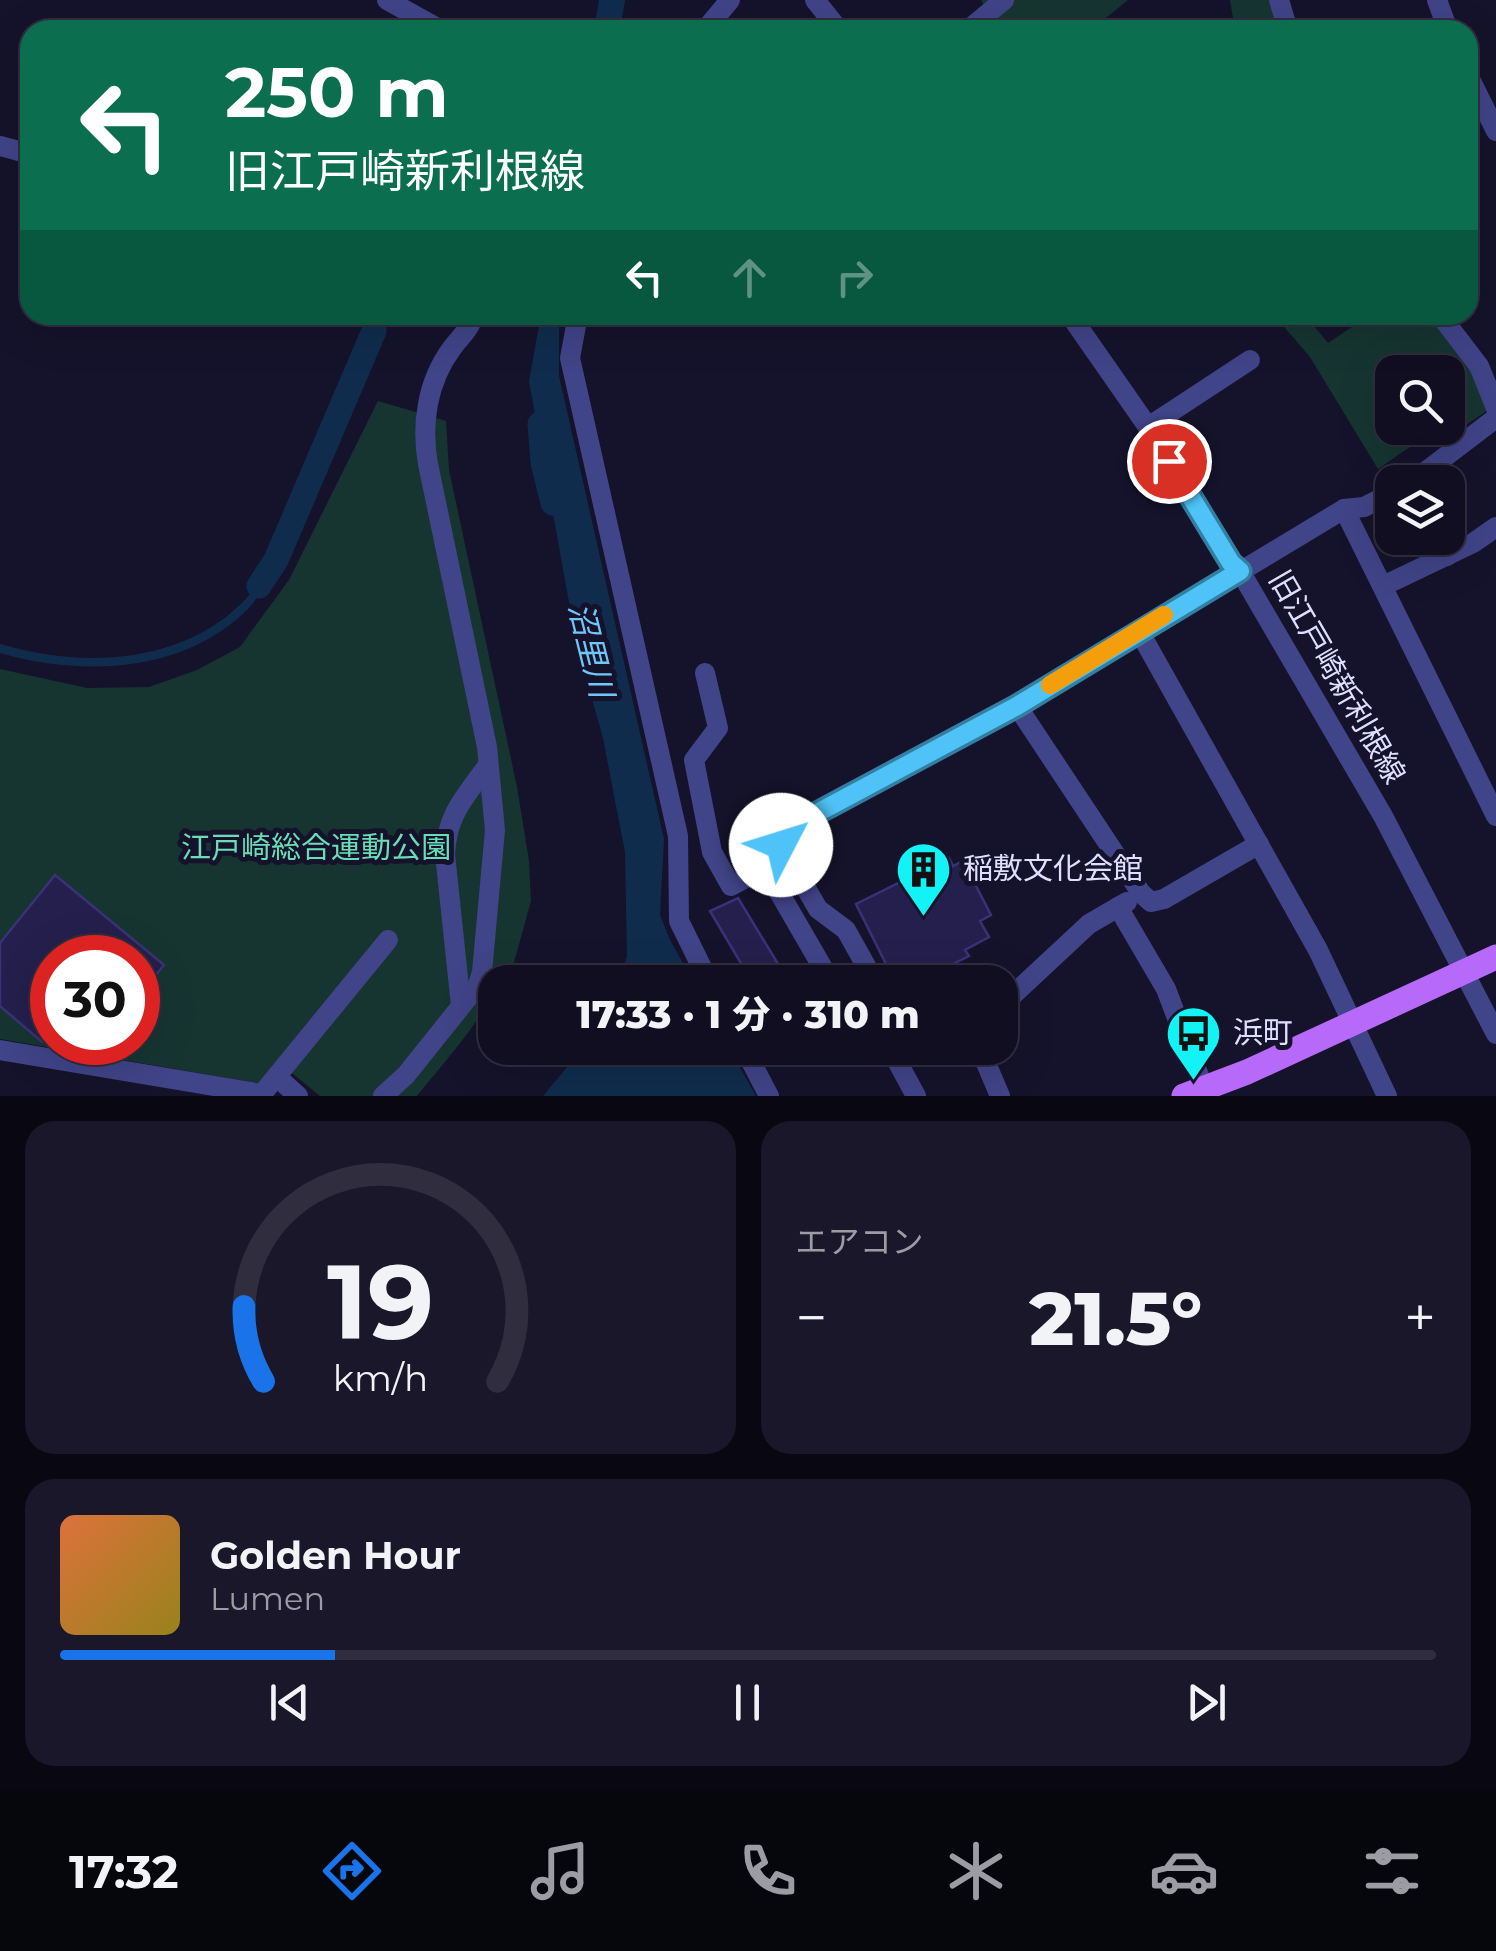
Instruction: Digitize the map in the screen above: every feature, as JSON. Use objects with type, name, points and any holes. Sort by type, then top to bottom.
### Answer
[{"type":"main road","points":[[1194,1092],[1496,957]]},
{"type":"street","points":[[387,0],[422,20]]},
{"type":"street","points":[[713,20],[730,0]]},
{"type":"street","points":[[815,0],[831,20]]},
{"type":"street","points":[[980,20],[1004,0]]},
{"type":"street","points":[[1478,95],[1496,131]]},
{"type":"street","points":[[383,1096],[406,1076],[478,984],[482,972],[496,830],[488,765],[424,425],[440,367],[471,325]]},
{"type":"street","points":[[576,325],[570,358],[678,836],[678,920],[700,965]]},
{"type":"street","name":"旧江戸崎新利根線","points":[[1077,325],[1148,427],[1231,563],[1240,571],[1383,816],[1496,1034]]},
{"type":"street","points":[[1436,465],[1494,422],[1479,366],[1448,325]]},
{"type":"street","points":[[1148,427],[1250,360]]},
{"type":"street","points":[[706,673],[718,728],[694,760],[712,852],[730,886],[765,868],[781,845],[819,812],[1017,706],[1344,509],[1375,501]]},
{"type":"street","points":[[1344,509],[1496,816]]},
{"type":"street","points":[[1465,545],[1473,544],[1496,527]]},
{"type":"street","points":[[1383,586],[1431,555]]},
{"type":"street","points":[[1139,630],[1318,950],[1387,1096]]},
{"type":"street","points":[[1017,706],[1141,893],[1151,902],[1258,844]]},
{"type":"street","points":[[461,1006],[445,854],[446,830],[488,765]]},
{"type":"street","points":[[781,845],[818,909],[846,930],[865,965]]},
{"type":"street","points":[[765,868],[821,965]]},
{"type":"street","points":[[1018,990],[1089,924],[1141,893]]},
{"type":"street","points":[[1118,907],[1166,989],[1194,1092]]},
{"type":"street","points":[[0,1050],[252,1094],[266,1091],[388,940]]},
{"type":"street","points":[[753,1065],[769,1096]]},
{"type":"street","points":[[899,1065],[916,1096]]},
{"type":"street","points":[[987,1065],[1000,1096]]},
{"type":"street","points":[[277,1078],[298,1096]]},
{"type":"green space","points":[[981,0],[1128,0],[1103,20],[992,20]]},
{"type":"green space","points":[[1230,0],[1270,0],[1278,20],[1233,20]]},
{"type":"green space","points":[[1283,325],[1313,325],[1328,343],[1355,325],[1442,325],[1464,355],[1375,355],[1375,445],[1413,445],[1384,465],[1376,465],[1310,357]]},
{"type":"green space","points":[[1465,357],[1476,372],[1491,408],[1465,426]]},
{"type":"green space","name":"江戸崎総合運動公園","points":[[378,401],[446,421],[449,470],[517,787],[531,901],[513,965],[478,965],[478,1018],[417,1096],[320,1096],[281,1064],[264,1084],[153,1065],[160,1065],[160,935],[30,935],[30,1044],[0,1039],[0,669],[87,688],[149,687],[197,670],[240,647],[289,580]]},
{"type":"water","points":[[599,0],[625,0],[622,20],[596,20]]},
{"type":"water","points":[[539,325],[559,325],[559,376],[664,839],[660,915],[684,965],[624,965],[625,852],[603,738],[577,646],[529,381]]},
{"type":"water","points":[[273,557],[279,564],[248,609],[194,646],[163,657],[98,666],[32,661],[0,653],[0,644],[31,652],[95,658],[159,650],[217,624],[242,603]]},
{"type":"water","points":[[569,1065],[739,1065],[756,1096],[543,1096]]},
{"type":"building","name":"稲敷文化会館","points":[[949,858],[953,866],[963,861],[991,915],[980,921],[989,937],[965,950],[969,956],[951,965],[886,965],[856,904]]},
{"type":"building","points":[[55,875],[128,935],[30,935],[30,1032],[0,1006],[0,943]]},
{"type":"building","points":[[738,898],[779,965],[742,965],[710,911]]},
{"type":"waterway","points":[[259,586],[276,560],[374,331]]},
{"type":"waterway","name":"沼里川","points":[[540,424],[543,462],[553,503]]},
{"type":"slow traffic","points":[[1050,685],[1164,615]]},
{"type":"place","name":"稲敷文化会館","points":[[924,918]]},
{"type":"place","name":"浜町","points":[[1194,1082]]},
{"type":"route","points":[[781,845],[819,812],[1017,706],[1240,571],[1231,563],[1169,461]]}]
